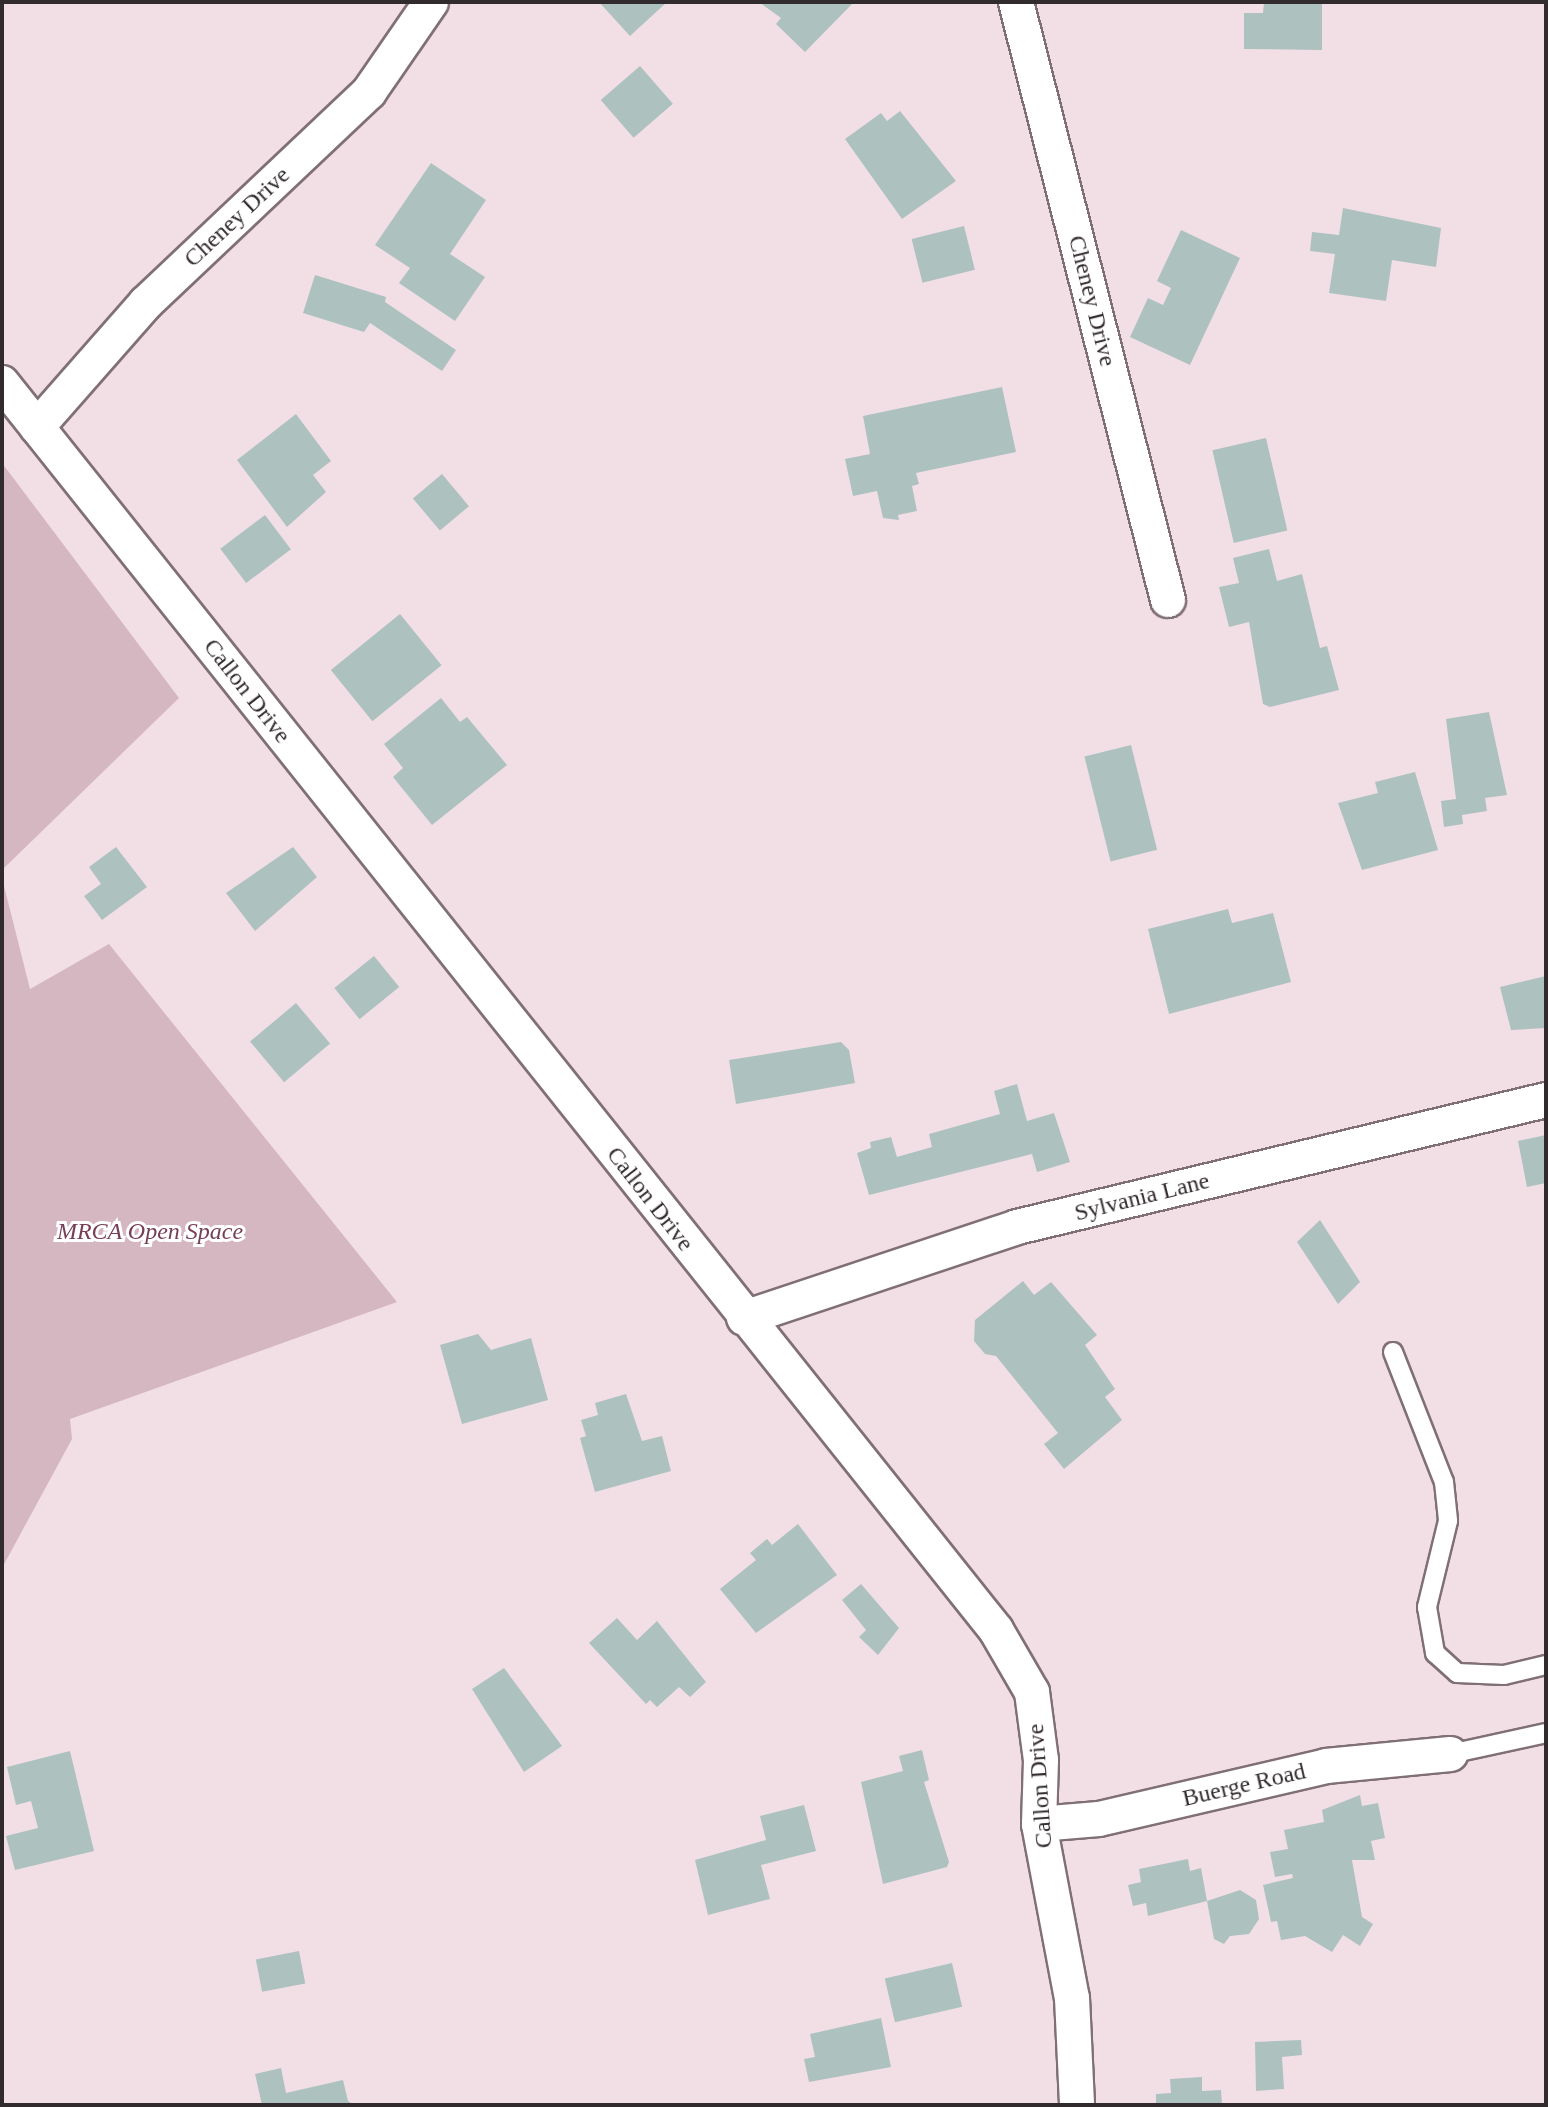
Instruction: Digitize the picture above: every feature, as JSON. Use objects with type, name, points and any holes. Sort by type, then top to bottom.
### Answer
[{"type":"street","name":"Cheney Drive","points":[[37,427],[146,303],[369,92],[431,2]]},
{"type":"street","name":"Cheney Drive","points":[[1016,2],[1168,600]]},
{"type":"street","name":"Callon Drive","points":[[2,383],[744,1318],[996,1630],[1032,1692],[1041,1760],[1039,1824],[1072,1998],[1077,2105]]},
{"type":"street","name":"Sylvania Lane","points":[[744,1318],[1017,1227],[1546,1100]]},
{"type":"street","name":"Buerge Road","points":[[1039,1824],[1099,1819],[1326,1766],[1450,1754]]},
{"type":"lane","points":[[1393,1352],[1444,1482],[1448,1521],[1427,1607],[1435,1653],[1457,1673],[1504,1675],[1546,1665]]},
{"type":"lane","points":[[1450,1754],[1546,1733]]},
{"type":"green space","points":[[2,463],[179,698],[2,870]]},
{"type":"green space","name":"MRCA Open Space","points":[[2,878],[30,989],[109,944],[397,1302],[70,1419],[72,1439],[2,1568]]},
{"type":"building","points":[[599,2],[667,2],[630,36]]},
{"type":"building","points":[[759,2],[854,2],[805,52],[776,24],[781,18]]},
{"type":"building","points":[[1264,2],[1322,2],[1322,50],[1244,49],[1244,13],[1263,13]]},
{"type":"building","points":[[640,66],[673,104],[634,138],[601,100]]},
{"type":"building","points":[[900,111],[956,181],[902,219],[845,139],[881,113],[887,121]]},
{"type":"building","points":[[431,163],[486,200],[450,254],[485,277],[455,321],[399,283],[410,268],[375,245]]},
{"type":"building","points":[[1343,208],[1441,228],[1436,267],[1392,260],[1386,301],[1329,293],[1335,254],[1310,251],[1312,232],[1339,235]]},
{"type":"building","points":[[964,226],[975,270],[922,283],[912,239]]},
{"type":"building","points":[[1181,230],[1240,258],[1190,365],[1130,337],[1148,298],[1163,305],[1171,288],[1157,281]]},
{"type":"building","points":[[315,275],[386,297],[385,302],[456,350],[442,371],[370,323],[364,332],[303,313]]},
{"type":"building","points":[[1002,387],[1016,452],[916,473],[919,484],[912,486],[917,511],[898,515],[899,520],[883,518],[877,491],[853,496],[845,459],[870,454],[863,416]]},
{"type":"building","points":[[296,414],[331,461],[313,475],[326,492],[287,527],[237,460]]},
{"type":"building","points":[[1266,438],[1287,531],[1234,543],[1212,450]]},
{"type":"building","points":[[442,474],[469,506],[440,531],[413,498]]},
{"type":"building","points":[[265,515],[291,549],[246,583],[220,549]]},
{"type":"building","points":[[1269,549],[1277,581],[1302,574],[1320,648],[1327,646],[1339,690],[1270,707],[1263,704],[1249,622],[1229,627],[1219,587],[1239,583],[1233,558]]},
{"type":"building","points":[[400,614],[442,665],[372,721],[331,670]]},
{"type":"building","points":[[441,698],[460,722],[467,717],[507,765],[432,825],[393,777],[403,768],[384,744]]},
{"type":"building","points":[[1489,712],[1507,795],[1485,798],[1487,811],[1462,815],[1463,824],[1444,827],[1441,801],[1456,799],[1446,719]]},
{"type":"building","points":[[1131,745],[1157,850],[1111,861],[1084,757]]},
{"type":"building","points":[[1415,772],[1438,850],[1362,870],[1338,803],[1378,793],[1375,782]]},
{"type":"building","points":[[116,847],[147,887],[102,920],[84,896],[101,884],[89,867]]},
{"type":"building","points":[[293,847],[317,877],[255,931],[226,893]]},
{"type":"building","points":[[1228,909],[1232,923],[1273,913],[1291,982],[1169,1014],[1148,929]]},
{"type":"building","points":[[374,956],[399,987],[360,1019],[334,988]]},
{"type":"building","points":[[1546,976],[1546,1028],[1511,1030],[1500,987]]},
{"type":"building","points":[[296,1003],[330,1044],[284,1082],[250,1042]]},
{"type":"building","points":[[841,1042],[849,1050],[855,1083],[736,1104],[729,1060]]},
{"type":"building","points":[[1017,1084],[1027,1121],[1054,1113],[1070,1162],[1037,1172],[1032,1154],[869,1195],[857,1153],[871,1148],[870,1142],[891,1137],[897,1157],[932,1147],[929,1134],[1000,1114],[994,1091]]},
{"type":"building","points":[[1546,1135],[1546,1183],[1527,1187],[1518,1141]]},
{"type":"building","points":[[1320,1220],[1360,1282],[1338,1304],[1297,1242]]},
{"type":"building","points":[[1023,1281],[1034,1295],[1051,1282],[1097,1335],[1085,1345],[1115,1389],[1105,1397],[1122,1420],[1064,1469],[1044,1444],[1058,1433],[996,1356],[985,1354],[974,1341],[975,1320]]},
{"type":"building","points":[[478,1334],[491,1350],[531,1338],[548,1400],[462,1424],[440,1345]]},
{"type":"building","points":[[626,1394],[642,1441],[662,1436],[671,1471],[595,1492],[580,1438],[586,1436],[581,1420],[598,1415],[595,1403]]},
{"type":"building","points":[[798,1524],[837,1575],[756,1633],[720,1589],[756,1560],[750,1553],[767,1539],[772,1545]]},
{"type":"building","points":[[861,1584],[899,1628],[878,1655],[859,1637],[866,1630],[842,1600]]},
{"type":"building","points":[[617,1618],[637,1640],[657,1621],[706,1682],[690,1697],[679,1687],[657,1707],[650,1700],[646,1704],[589,1643]]},
{"type":"building","points":[[504,1668],[562,1746],[524,1772],[472,1689]]},
{"type":"building","points":[[922,1750],[929,1780],[924,1782],[949,1862],[947,1867],[883,1884],[861,1782],[903,1771],[899,1756]]},
{"type":"building","points":[[70,1751],[94,1851],[15,1870],[6,1836],[38,1828],[31,1801],[16,1805],[7,1767]]},
{"type":"building","points":[[1360,1795],[1362,1806],[1378,1803],[1385,1838],[1371,1841],[1375,1860],[1352,1860],[1362,1917],[1373,1924],[1360,1946],[1343,1935],[1332,1952],[1305,1936],[1281,1940],[1277,1921],[1271,1922],[1263,1885],[1293,1878],[1292,1874],[1275,1877],[1270,1852],[1288,1849],[1284,1830],[1324,1822],[1322,1810]]},
{"type":"building","points":[[804,1805],[816,1851],[761,1865],[770,1899],[708,1915],[695,1860],[766,1840],[760,1816]]},
{"type":"building","points":[[1188,1859],[1190,1871],[1201,1868],[1207,1901],[1148,1916],[1146,1903],[1133,1906],[1128,1885],[1141,1882],[1139,1869]]},
{"type":"building","points":[[1240,1890],[1256,1900],[1259,1919],[1249,1934],[1230,1936],[1224,1944],[1214,1939],[1207,1901]]},
{"type":"building","points":[[299,1951],[305,1983],[262,1992],[256,1959]]},
{"type":"building","points":[[952,1963],[962,2007],[895,2022],[885,1979]]},
{"type":"building","points":[[881,2018],[891,2067],[809,2082],[804,2059],[815,2057],[810,2034]]},
{"type":"building","points":[[1301,2040],[1302,2055],[1282,2057],[1284,2089],[1256,2091],[1255,2042]]},
{"type":"building","points":[[281,2068],[286,2093],[343,2080],[348,2101],[354,2105],[262,2105],[255,2074]]},
{"type":"building","points":[[1202,2077],[1202,2091],[1221,2090],[1222,2105],[1156,2105],[1156,2094],[1171,2093],[1170,2079]]}]
